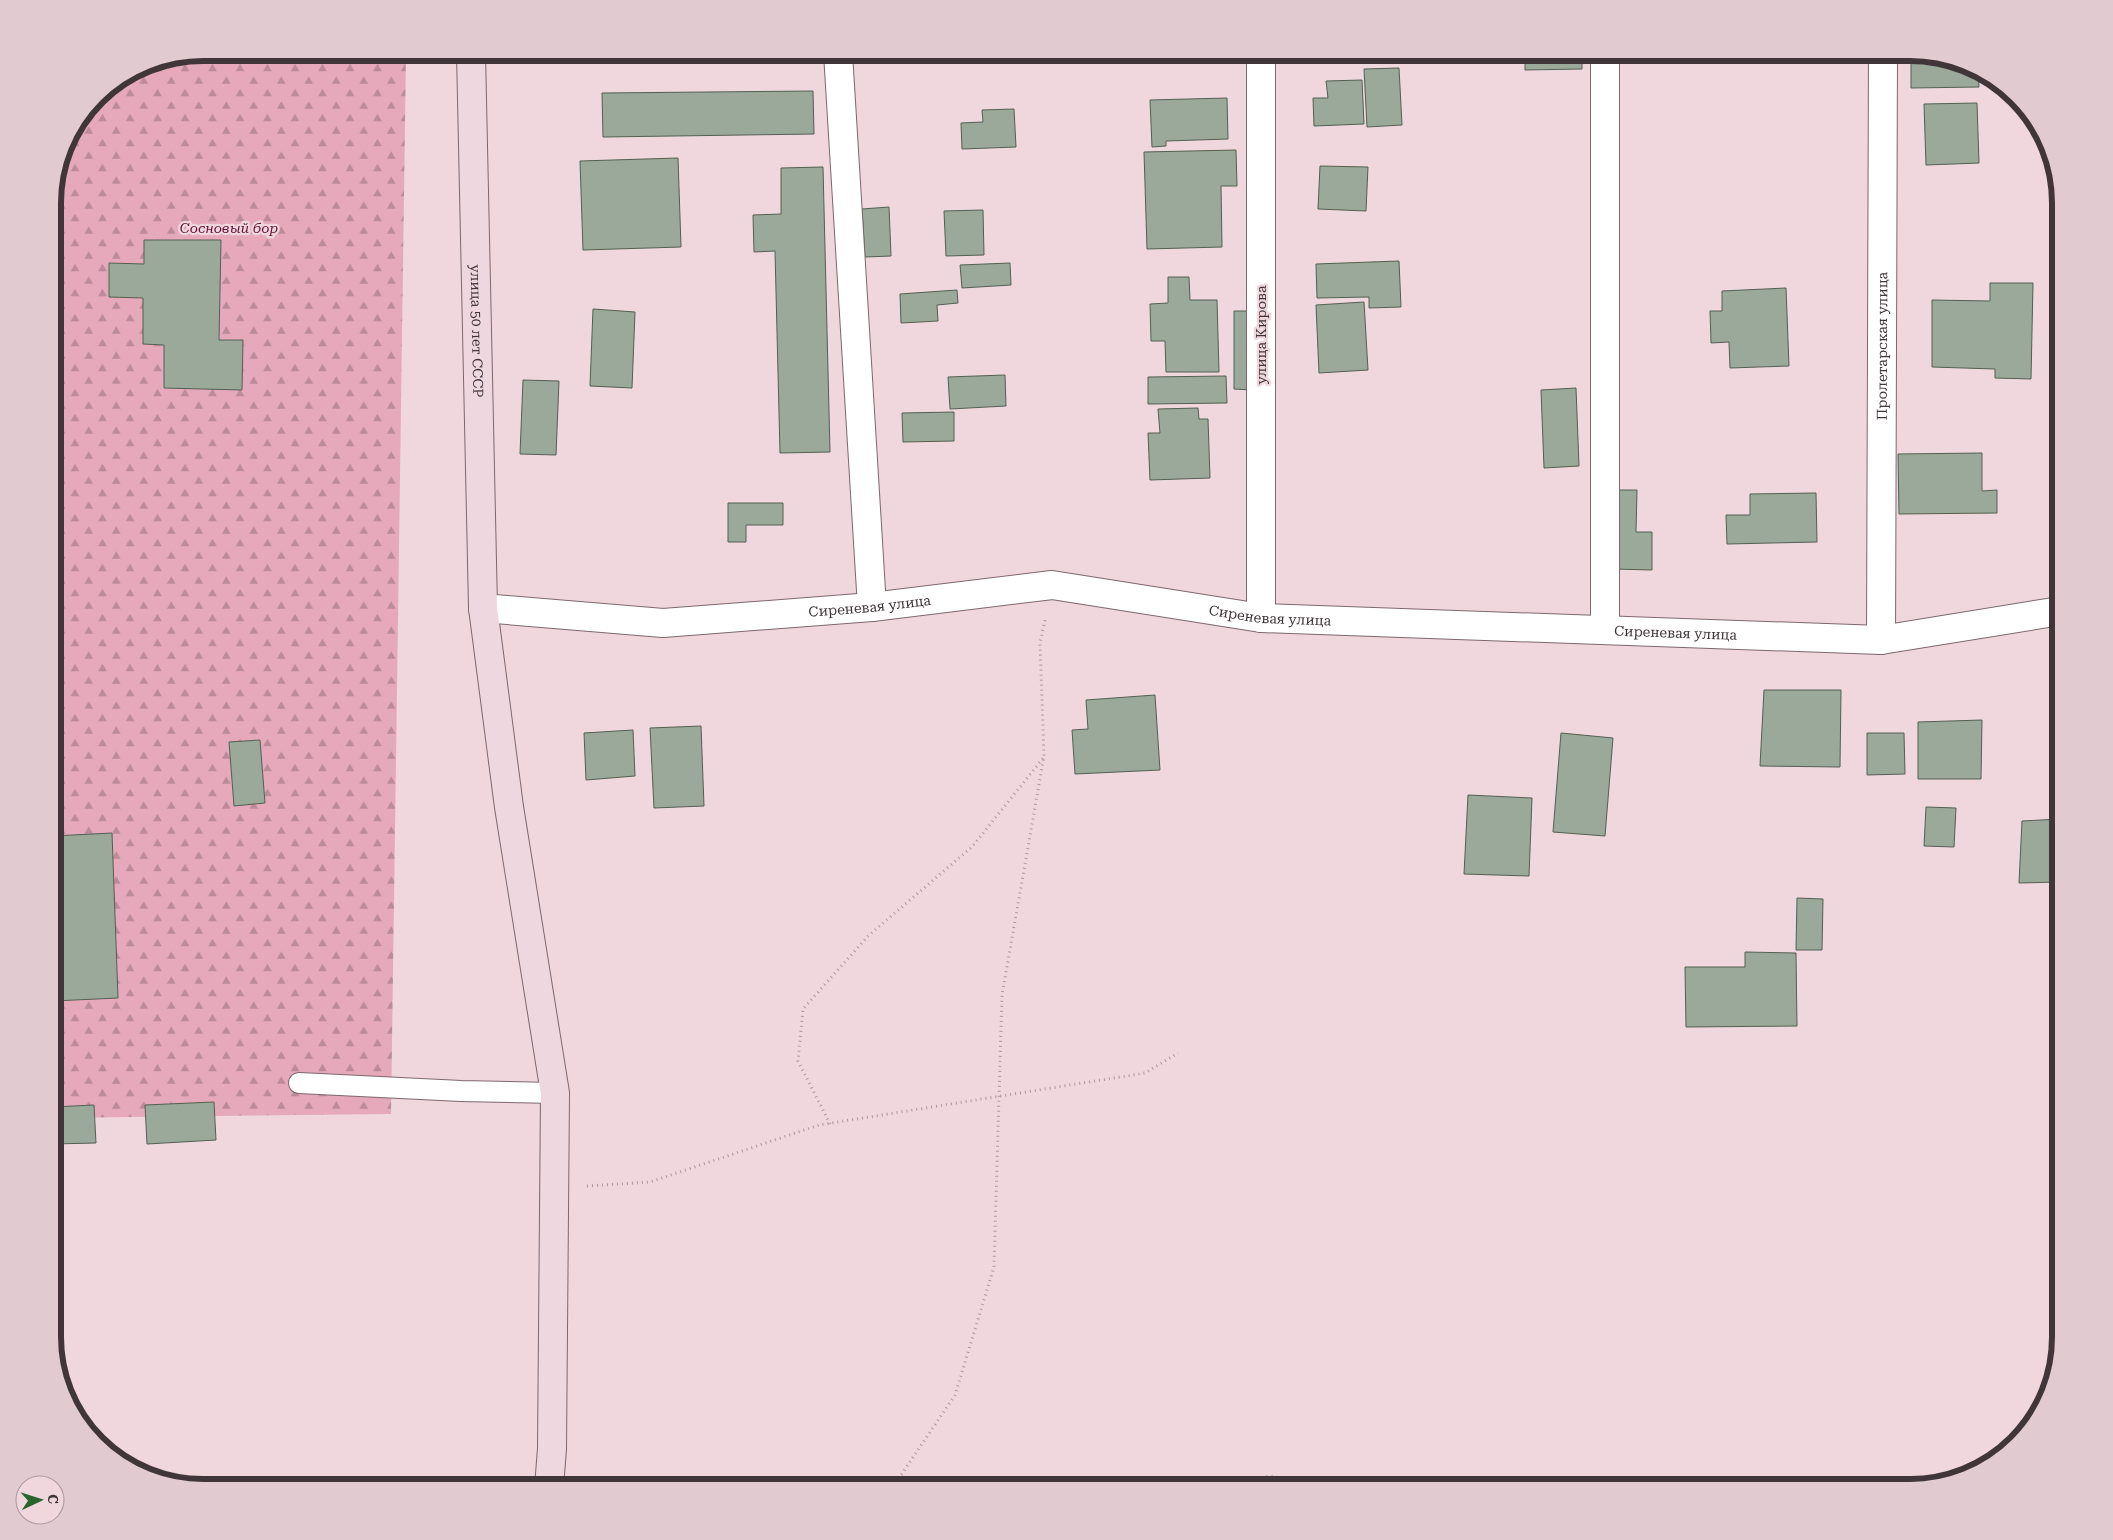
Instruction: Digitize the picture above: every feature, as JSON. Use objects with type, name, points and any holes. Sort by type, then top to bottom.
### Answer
[{"type":"street","name":"улица 50 лет СССР","points":[[471,61],[482,608],[509,807],[555,1093],[550,1479]]},
{"type":"street","points":[[839,61],[872,607]]},
{"type":"street","name":"улица Кирова","points":[[1260,61],[1260,618]]},
{"type":"street","points":[[1604,61],[1605,629]]},
{"type":"street","name":"Пролетарская улица","points":[[1881,640],[1883,61]]},
{"type":"street","name":"Сиреневая улица","points":[[482,608],[664,623],[872,607],[1052,585],[1260,618],[1881,640],[2052,612]]},
{"type":"lane","points":[[299,1083],[462,1091],[555,1093]]},
{"type":"path","points":[[899,1479],[955,1395],[994,1267],[1002,994],[1044,756],[1040,643],[1052,585]]},
{"type":"path","points":[[830,1124],[798,1061],[803,1009],[868,936],[972,847],[1044,756]]},
{"type":"path","points":[[554,1188],[650,1182],[819,1125],[1145,1074],[1178,1054]]},
{"type":"path","points":[[1259,1479],[1269,1476],[1290,1479]]},
{"type":"green space","name":"Сосновый бор","points":[[406,61],[391,1114],[62,1118],[62,184],[66,166],[80,132],[96,110],[110,96],[132,80],[149,72],[184,62]]},
{"type":"building","points":[[1525,61],[1582,61],[1582,69],[1525,70]]},
{"type":"building","points":[[1911,61],[1938,64],[1978,79],[1979,87],[1911,88]]},
{"type":"building","points":[[1399,68],[1402,125],[1367,127],[1364,69]]},
{"type":"building","points":[[1362,80],[1364,124],[1314,126],[1313,98],[1328,98],[1326,81]]},
{"type":"building","points":[[813,91],[814,134],[603,137],[602,93]]},
{"type":"building","points":[[1227,98],[1228,139],[1166,141],[1166,146],[1152,147],[1150,100]]},
{"type":"building","points":[[1977,103],[1979,163],[1926,165],[1924,104]]},
{"type":"building","points":[[1014,109],[1016,147],[962,149],[961,123],[983,122],[982,110]]},
{"type":"building","points":[[1236,150],[1237,186],[1221,186],[1222,247],[1147,249],[1144,152]]},
{"type":"building","points":[[678,158],[681,247],[583,250],[580,161]]},
{"type":"building","points":[[1320,166],[1368,167],[1366,211],[1318,209]]},
{"type":"building","points":[[823,167],[830,452],[780,453],[775,251],[754,252],[753,215],[781,214],[781,168]]},
{"type":"building","points":[[889,207],[891,256],[865,257],[862,209]]},
{"type":"building","points":[[983,210],[984,255],[946,256],[944,211]]},
{"type":"building","points":[[144,240],[221,240],[219,340],[243,340],[242,390],[164,388],[164,345],[143,344],[143,298],[109,297],[109,263],[144,264]]},
{"type":"building","points":[[1399,261],[1401,307],[1369,308],[1369,297],[1317,298],[1316,264]]},
{"type":"building","points":[[1010,263],[1011,285],[962,288],[960,265]]},
{"type":"building","points":[[1168,277],[1189,277],[1190,300],[1217,300],[1219,372],[1166,372],[1165,341],[1151,341],[1150,304],[1168,303]]},
{"type":"building","points":[[1990,283],[2033,283],[2031,379],[1995,378],[1995,369],[1932,367],[1932,300],[1990,301]]},
{"type":"building","points":[[1786,288],[1789,366],[1730,368],[1729,342],[1711,343],[1710,311],[1722,311],[1722,291]]},
{"type":"building","points":[[957,290],[958,303],[937,305],[938,321],[901,323],[900,294]]},
{"type":"building","points":[[1364,302],[1368,370],[1319,373],[1316,305]]},
{"type":"building","points":[[593,309],[635,312],[632,388],[590,386]]},
{"type":"building","points":[[1234,311],[1253,311],[1253,390],[1234,389]]},
{"type":"building","points":[[1005,375],[1006,406],[950,409],[948,377]]},
{"type":"building","points":[[1226,376],[1227,403],[1148,404],[1148,377]]},
{"type":"building","points":[[523,380],[559,381],[556,455],[520,454]]},
{"type":"building","points":[[1576,388],[1579,466],[1544,468],[1541,390]]},
{"type":"building","points":[[1198,408],[1199,419],[1208,419],[1210,478],[1150,480],[1148,433],[1160,433],[1158,409]]},
{"type":"building","points":[[954,412],[954,441],[903,442],[902,413]]},
{"type":"building","points":[[1982,453],[1982,491],[1997,490],[1997,513],[1899,514],[1898,454]]},
{"type":"building","points":[[1614,490],[1637,490],[1636,532],[1652,532],[1652,570],[1613,569]]},
{"type":"building","points":[[1816,493],[1817,542],[1727,544],[1726,515],[1750,515],[1750,494]]},
{"type":"building","points":[[728,503],[783,503],[783,525],[746,525],[746,542],[728,542]]},
{"type":"building","points":[[1764,690],[1841,690],[1840,767],[1760,766]]},
{"type":"building","points":[[1155,695],[1160,770],[1075,774],[1072,730],[1088,729],[1086,700]]},
{"type":"building","points":[[1982,720],[1981,779],[1918,779],[1918,722]]},
{"type":"building","points":[[701,726],[704,806],[654,808],[650,728]]},
{"type":"building","points":[[633,730],[635,776],[586,780],[584,733]]},
{"type":"building","points":[[1561,733],[1613,738],[1605,836],[1553,832]]},
{"type":"building","points":[[1867,733],[1904,733],[1905,774],[1867,775]]},
{"type":"building","points":[[260,740],[265,803],[234,806],[229,742]]},
{"type":"building","points":[[1468,795],[1532,798],[1529,876],[1464,874]]},
{"type":"building","points":[[1926,807],[1956,808],[1954,847],[1924,846]]},
{"type":"building","points":[[2052,819],[2052,882],[2019,883],[2022,821]]},
{"type":"building","points":[[112,833],[118,998],[62,1001],[62,836]]},
{"type":"building","points":[[1797,898],[1823,899],[1822,950],[1796,950]]},
{"type":"building","points":[[1745,952],[1796,953],[1797,1026],[1686,1027],[1685,967],[1745,967]]},
{"type":"building","points":[[214,1102],[216,1140],[147,1144],[145,1105]]},
{"type":"building","points":[[94,1105],[96,1143],[62,1144],[62,1107]]}]
